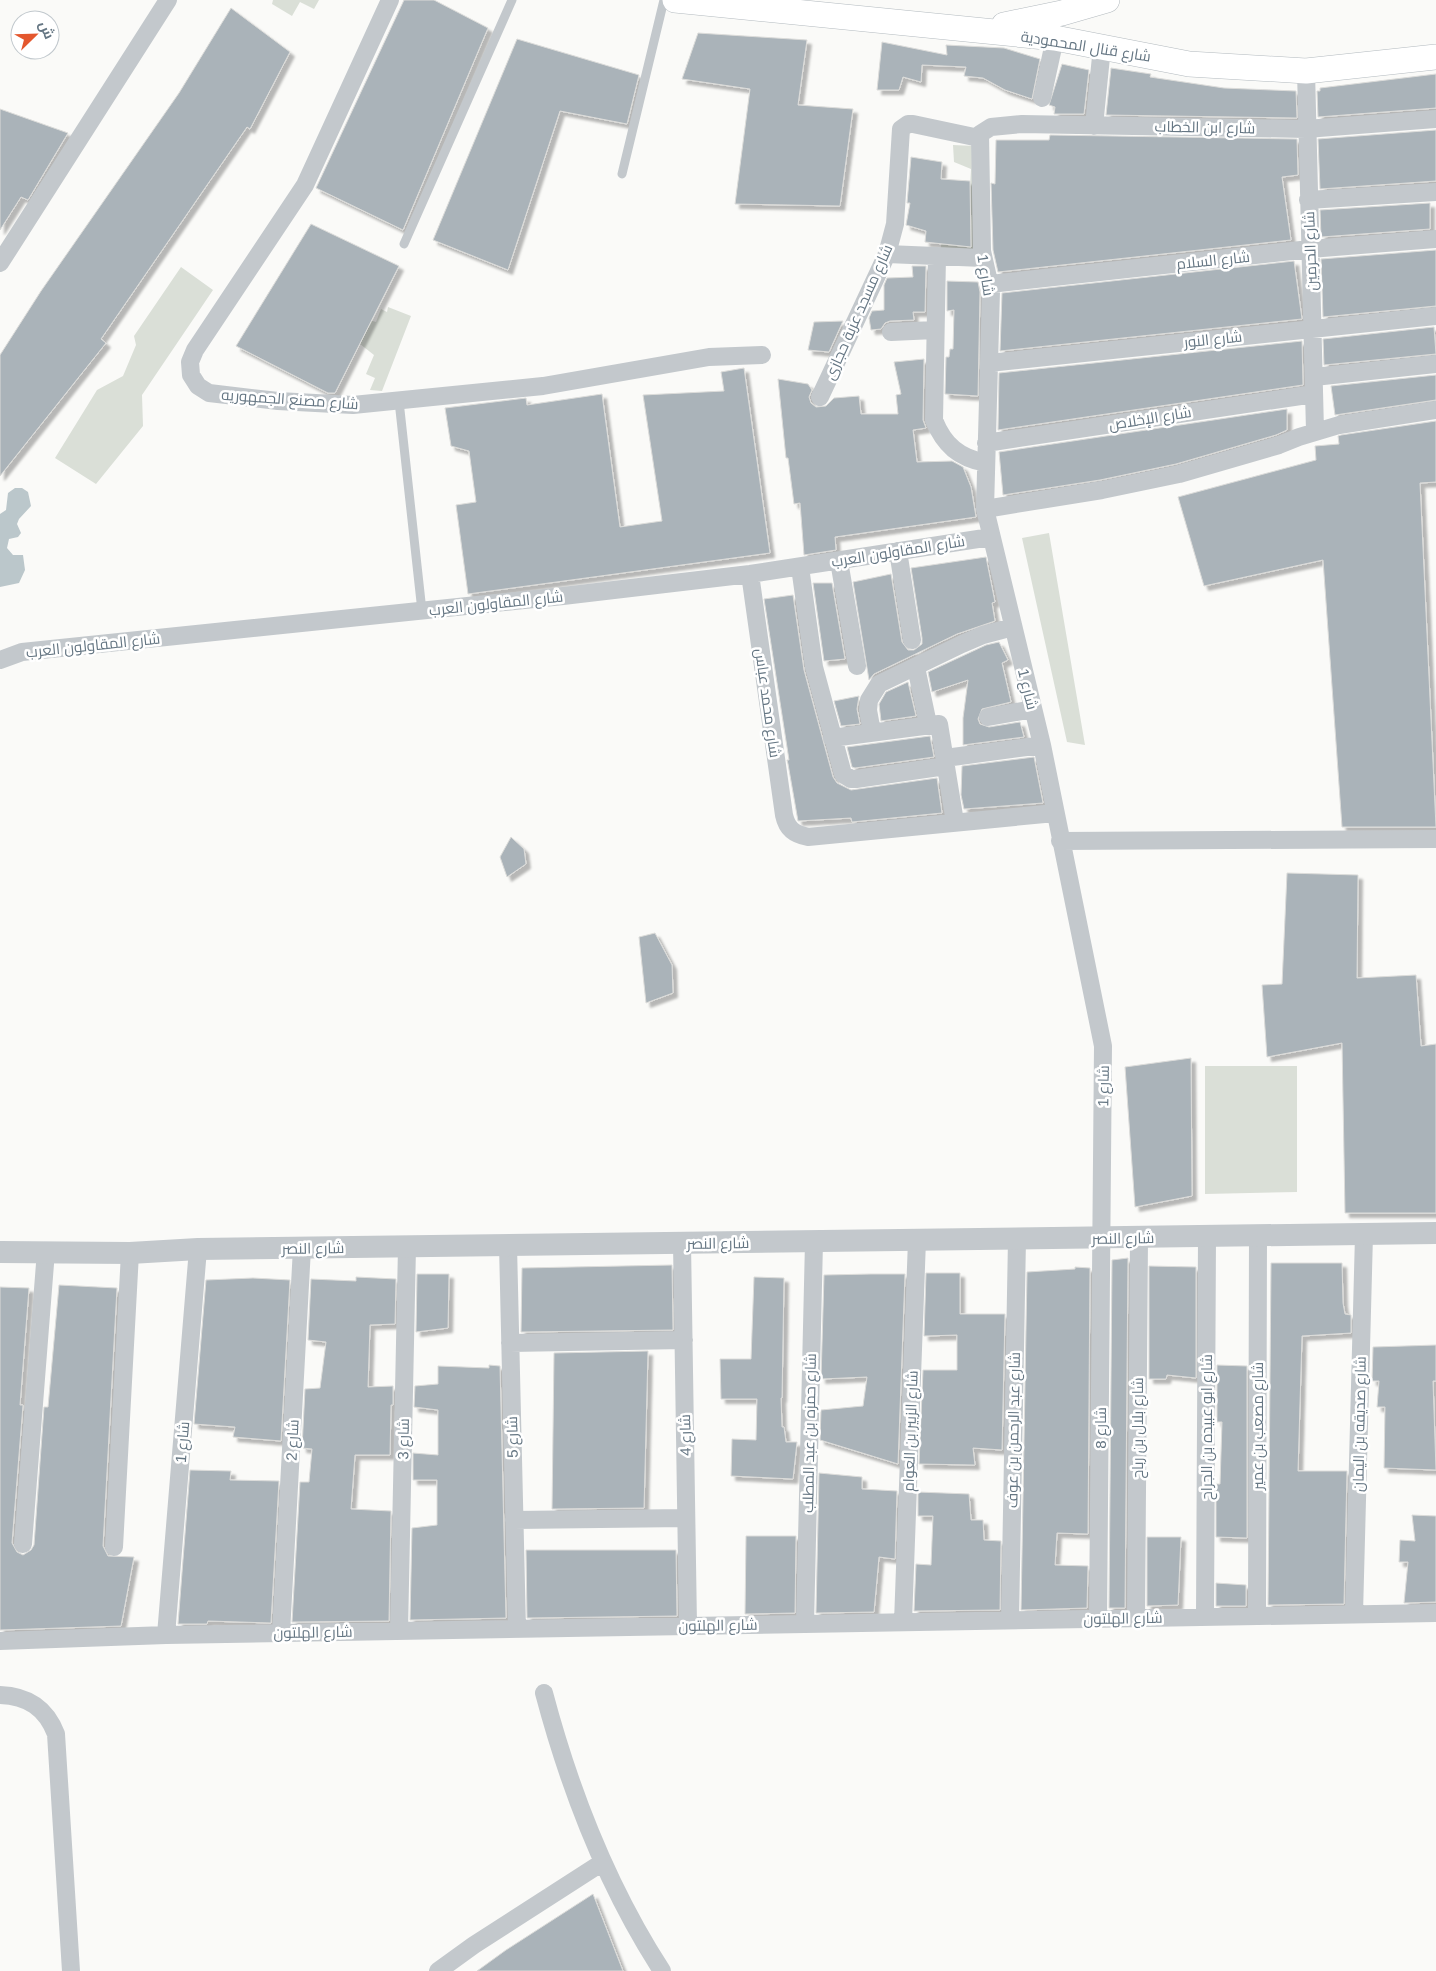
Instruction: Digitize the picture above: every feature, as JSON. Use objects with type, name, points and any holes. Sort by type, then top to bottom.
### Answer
[{"type":"main road","name":"شارع قنال المحمودية","points":[[675,0],[1055,38],[1189,64],[1306,71],[1436,57]]},
{"type":"main road","points":[[972,31],[1062,13],[1107,0]]},
{"type":"street","points":[[0,263],[168,0]]},
{"type":"street","name":"شارع مصنع الجمهوريه","points":[[390,0],[305,185],[194,350],[190,362],[191,375],[198,386],[209,393],[278,401],[353,405],[543,386],[709,357],[762,355]]},
{"type":"street","points":[[1042,98],[1055,38]]},
{"type":"street","points":[[1094,126],[1102,47]]},
{"type":"street","name":"شارع الحرمين","points":[[1306,71],[1315,431]]},
{"type":"street","name":"شارع ابن الخطاب","points":[[979,138],[983,130],[997,126],[1306,129],[1436,119]]},
{"type":"street","name":"شارع مسجد عزبة حجازى","points":[[820,397],[887,254],[894,224],[901,130],[908,124],[913,124],[979,138]]},
{"type":"street","name":"شارع 1","points":[[979,138],[983,258],[990,284],[985,508],[1042,745],[1103,1046],[1101,1238]]},
{"type":"street","points":[[1308,200],[1436,192]]},
{"type":"street","name":"شارع السلام","points":[[990,284],[1310,250],[1436,239]]},
{"type":"street","points":[[887,254],[983,258]]},
{"type":"street","points":[[937,256],[934,420],[939,433],[948,445],[972,461],[986,463]]},
{"type":"street","name":"شارع النور","points":[[989,363],[1436,316]]},
{"type":"street","points":[[891,332],[935,330]]},
{"type":"street","name":"شارع الإخلاص","points":[[986,443],[1436,364]]},
{"type":"street","points":[[985,508],[1102,490],[1179,474],[1279,446],[1315,431],[1339,425],[1436,410]]},
{"type":"street","name":"شارع المقاولون العرب","points":[[0,660],[22,652],[422,611],[750,574],[991,536]]},
{"type":"street","points":[[898,551],[912,640]]},
{"type":"street","points":[[839,560],[857,666]]},
{"type":"street","points":[[800,567],[814,667],[843,774],[851,779],[856,779],[1042,745]]},
{"type":"street","name":"شارع محمد عباس","points":[[750,574],[784,815],[791,830],[808,837],[955,822]]},
{"type":"street","points":[[872,732],[868,710],[873,691],[887,680],[983,635],[1013,628]]},
{"type":"street","points":[[916,667],[928,724]]},
{"type":"street","points":[[988,717],[1033,709]]},
{"type":"street","points":[[832,738],[938,723],[940,725],[955,822],[1055,813]]},
{"type":"street","points":[[1060,841],[1436,840]]},
{"type":"street","name":"شارع صديقه بن اليمان","points":[[1354,1614],[1364,1234]]},
{"type":"street","name":"شارع النصر","points":[[0,1252],[130,1253],[198,1249],[1436,1234]]},
{"type":"street","name":"شارع مصعب بن عمير","points":[[1257,1616],[1258,1236]]},
{"type":"street","name":"شارع ابو عبيده بن الجراح","points":[[1205,1617],[1207,1237]]},
{"type":"street","name":"شارع 8","points":[[1098,1619],[1101,1238]]},
{"type":"street","name":"شارع بلال بن رباح","points":[[1136,1618],[1138,1238]]},
{"type":"street","name":"شارع عبد الرحمن بن عوف","points":[[1010,1620],[1017,1239]]},
{"type":"street","name":"شارع الزبير بن العوام","points":[[903,1622],[917,1240]]},
{"type":"street","name":"شارع حمزه بن عبد المطلب","points":[[805,1624],[814,1242]]},
{"type":"street","name":"شارع 4","points":[[682,1243],[688,1626]]},
{"type":"street","name":"شارع 5","points":[[508,1245],[517,1629]]},
{"type":"street","name":"شارع 3","points":[[399,1631],[407,1247]]},
{"type":"street","name":"شارع 2","points":[[281,1633],[302,1248]]},
{"type":"street","name":"شارع 1","points":[[166,1634],[198,1249]]},
{"type":"street","points":[[23,1544],[46,1251]]},
{"type":"street","points":[[114,1547],[130,1253]]},
{"type":"street","points":[[510,1343],[684,1340]]},
{"type":"street","points":[[514,1520],[686,1518]]},
{"type":"street","name":"شارع الهلتون","points":[[0,1641],[166,1634],[1436,1613]]},
{"type":"street","points":[[544,1693],[570,1779],[603,1862],[626,1909],[662,1971]]},
{"type":"street","points":[[0,1695],[24,1698],[35,1704],[52,1722],[56,1734],[71,1971]]},
{"type":"street","points":[[438,1971],[474,1945],[603,1862]]},
{"type":"lane","points":[[404,244],[512,0]]},
{"type":"lane","points":[[622,174],[664,0]]},
{"type":"lane","points":[[399,401],[422,611]]},
{"type":"shaded area","points":[[273,0],[319,0],[314,9],[300,2],[292,16],[272,4]]},
{"type":"shaded area","points":[[953,145],[975,146],[977,253],[940,252],[942,240],[967,240],[971,169],[954,162]]},
{"type":"shaded area","points":[[181,267],[213,290],[142,395],[143,426],[96,484],[55,458],[97,390],[123,376],[136,345],[134,336]]},
{"type":"shaded area","points":[[388,307],[411,316],[382,391],[370,390],[375,378],[366,374],[374,355],[360,344],[369,320],[376,322],[381,309],[387,312]]},
{"type":"shaded area","points":[[15,488],[22,488],[28,492],[31,506],[17,524],[21,533],[18,537],[9,539],[7,548],[13,555],[23,555],[25,570],[19,583],[0,587],[0,514],[6,510],[8,493]]},
{"type":"shaded area","points":[[1049,533],[1085,745],[1067,742],[1022,538]]},
{"type":"shaded area","points":[[1205,1066],[1297,1066],[1297,1192],[1205,1194]]},
{"type":"building","points":[[404,0],[434,0],[488,28],[403,230],[316,188]]},
{"type":"building","points":[[231,8],[290,52],[250,129],[247,127],[101,339],[106,343],[0,476],[0,355],[41,291],[179,93]]},
{"type":"building","points":[[698,33],[807,40],[798,105],[853,109],[840,206],[735,204],[750,89],[682,79]]},
{"type":"building","points":[[517,39],[639,75],[627,124],[560,111],[508,270],[433,240]]},
{"type":"building","points":[[882,42],[947,55],[946,45],[1004,48],[1040,59],[1032,99],[1005,90],[983,78],[964,76],[966,67],[922,65],[921,82],[903,77],[899,90],[877,90]]},
{"type":"building","points":[[1062,64],[1089,70],[1084,114],[1054,114],[1055,107],[1049,105]]},
{"type":"building","points":[[1111,68],[1151,74],[1150,77],[1224,88],[1296,91],[1297,118],[1106,115]]},
{"type":"building","points":[[1436,74],[1436,108],[1318,117],[1317,91],[1320,91],[1320,88]]},
{"type":"building","points":[[0,109],[68,133],[28,200],[21,197],[0,230]]},
{"type":"building","points":[[1436,130],[1436,181],[1320,189],[1318,139]]},
{"type":"building","points":[[1050,135],[1297,139],[1298,175],[1282,177],[1291,240],[998,272],[993,250],[991,183],[995,184],[996,140],[1049,140]]},
{"type":"building","points":[[911,157],[942,162],[941,179],[970,181],[971,247],[925,242],[926,231],[906,225],[910,203],[907,203]]},
{"type":"building","points":[[1430,203],[1430,229],[1321,237],[1320,210]]},
{"type":"building","points":[[311,224],[399,266],[335,393],[328,393],[236,346]]},
{"type":"building","points":[[1436,250],[1436,306],[1323,317],[1321,259]]},
{"type":"building","points":[[1294,261],[1302,319],[1000,351],[1002,293]]},
{"type":"building","points":[[912,266],[926,266],[925,312],[913,312],[914,320],[890,321],[885,323],[881,329],[871,330],[869,318],[872,311],[884,310],[884,285],[887,278],[913,277]]},
{"type":"building","points":[[947,281],[978,282],[980,292],[978,396],[945,394],[946,357],[949,357],[950,349],[953,349],[954,310],[947,311]]},
{"type":"building","points":[[843,321],[829,352],[808,350],[814,322]]},
{"type":"building","points":[[1434,327],[1436,354],[1324,365],[1323,339]]},
{"type":"building","points":[[1302,341],[1303,385],[998,430],[999,373]]},
{"type":"building","points":[[924,359],[923,420],[926,428],[913,430],[917,462],[952,461],[963,467],[971,487],[976,517],[835,537],[836,550],[804,555],[800,503],[794,504],[788,458],[786,458],[778,379],[808,384],[812,390],[809,397],[811,403],[816,407],[826,406],[834,398],[859,396],[861,414],[898,414],[896,395],[901,394],[894,362]]},
{"type":"building","points":[[744,368],[770,553],[468,594],[456,505],[476,502],[469,451],[451,446],[445,408],[526,398],[527,405],[602,394],[620,527],[662,521],[643,395],[724,391],[721,372]]},
{"type":"building","points":[[1436,375],[1436,400],[1335,415],[1331,386]]},
{"type":"building","points":[[1287,409],[1287,430],[1276,435],[1176,464],[1100,480],[1003,495],[999,452]]},
{"type":"building","points":[[1436,421],[1436,482],[1420,483],[1436,827],[1342,827],[1323,560],[1204,586],[1178,497],[1316,460],[1315,446],[1339,444],[1338,436],[1341,435]]},
{"type":"building","points":[[986,557],[995,602],[992,603],[995,621],[957,634],[874,674],[869,680],[853,582],[891,574],[902,642],[908,650],[914,650],[922,644],[922,638],[911,568]]},
{"type":"building","points":[[813,583],[832,583],[845,659],[824,661]]},
{"type":"building","points":[[793,595],[804,670],[833,777],[837,783],[851,790],[937,778],[942,813],[852,822],[851,818],[798,821],[787,760],[789,760],[764,599]]},
{"type":"building","points":[[999,642],[1008,660],[1002,663],[1011,702],[982,709],[978,719],[980,724],[989,727],[1020,722],[1024,737],[963,745],[963,718],[968,680],[932,692],[928,672],[986,645]]},
{"type":"building","points":[[908,682],[916,716],[881,721],[879,704],[886,692]]},
{"type":"building","points":[[859,696],[857,709],[860,724],[841,726],[834,701]]},
{"type":"building","points":[[930,736],[934,757],[852,767],[847,747]]},
{"type":"building","points":[[1034,757],[1043,803],[964,809],[961,795],[962,766]]},
{"type":"building","points":[[511,837],[524,849],[526,864],[507,877],[500,857]]},
{"type":"building","points":[[1287,873],[1358,875],[1357,978],[1416,975],[1421,1046],[1436,1044],[1436,1213],[1345,1213],[1342,1043],[1267,1057],[1262,985],[1282,984]]},
{"type":"building","points":[[655,933],[672,965],[673,993],[646,1003],[639,937]]},
{"type":"building","points":[[1191,1058],[1192,1196],[1135,1207],[1125,1067]]},
{"type":"building","points":[[1128,1258],[1125,1608],[1109,1608],[1112,1260]]},
{"type":"building","points":[[1271,1263],[1342,1263],[1343,1303],[1345,1314],[1351,1315],[1351,1333],[1302,1336],[1298,1471],[1347,1471],[1344,1604],[1268,1605]]},
{"type":"building","points":[[672,1265],[673,1330],[521,1332],[522,1268]]},
{"type":"building","points":[[1149,1266],[1196,1267],[1196,1378],[1167,1375],[1166,1379],[1149,1379]]},
{"type":"building","points":[[1075,1267],[1090,1268],[1088,1534],[1057,1533],[1055,1565],[1088,1566],[1087,1608],[1021,1610],[1027,1272],[1075,1269]]},
{"type":"building","points":[[926,1273],[960,1273],[960,1314],[1005,1314],[1002,1450],[973,1448],[975,1465],[919,1464],[923,1370],[957,1370],[957,1335],[924,1336]]},
{"type":"building","points":[[417,1274],[449,1274],[448,1328],[416,1332]]},
{"type":"building","points":[[905,1274],[898,1464],[820,1440],[821,1410],[863,1406],[867,1377],[821,1379],[824,1275]]},
{"type":"building","points":[[356,1277],[396,1279],[395,1324],[370,1325],[368,1387],[393,1386],[390,1455],[355,1455],[351,1509],[391,1511],[389,1621],[292,1622],[300,1482],[309,1482],[312,1449],[302,1448],[305,1389],[320,1388],[326,1342],[308,1340],[311,1279],[356,1281]]},
{"type":"building","points":[[754,1277],[784,1278],[782,1427],[784,1427],[786,1442],[797,1442],[793,1479],[731,1476],[732,1439],[756,1440],[757,1399],[721,1399],[720,1359],[751,1359]]},
{"type":"building","points":[[253,1278],[290,1280],[281,1441],[233,1437],[235,1427],[194,1424],[206,1280]]},
{"type":"building","points":[[59,1285],[117,1288],[103,1546],[108,1556],[134,1557],[121,1626],[0,1630],[0,1287],[29,1288],[20,1405],[23,1405],[12,1543],[17,1552],[23,1555],[31,1550],[34,1545],[44,1407],[48,1407]]},
{"type":"building","points":[[1436,1345],[1436,1381],[1433,1381],[1436,1470],[1384,1468],[1385,1407],[1377,1407],[1379,1381],[1372,1381],[1373,1347]]},
{"type":"building","points":[[648,1351],[644,1508],[552,1509],[554,1353]]},
{"type":"building","points":[[489,1365],[500,1366],[506,1618],[410,1620],[412,1528],[437,1525],[437,1480],[413,1480],[413,1453],[438,1455],[438,1410],[414,1407],[415,1386],[438,1384],[438,1366],[489,1368]]},
{"type":"building","points":[[1217,1365],[1247,1366],[1247,1538],[1216,1537],[1216,1484],[1220,1484],[1222,1422],[1217,1422]]},
{"type":"building","points":[[190,1470],[231,1471],[230,1480],[279,1481],[271,1623],[208,1621],[207,1624],[178,1624]]},
{"type":"building","points":[[819,1473],[862,1477],[862,1489],[897,1491],[895,1559],[879,1557],[874,1612],[816,1613]]},
{"type":"building","points":[[918,1492],[969,1494],[971,1520],[983,1520],[984,1540],[1001,1541],[1000,1610],[914,1611],[916,1564],[931,1565],[933,1516],[918,1516]]},
{"type":"building","points":[[1412,1515],[1436,1516],[1436,1602],[1404,1603],[1408,1562],[1399,1562],[1400,1540],[1415,1541]]},
{"type":"building","points":[[746,1536],[796,1536],[795,1613],[745,1614]]},
{"type":"building","points":[[1147,1537],[1181,1537],[1178,1605],[1147,1606]]},
{"type":"building","points":[[526,1550],[676,1550],[677,1616],[527,1618]]},
{"type":"building","points":[[1216,1583],[1246,1585],[1246,1606],[1216,1606]]},
{"type":"building","points":[[593,1894],[623,1971],[477,1971],[506,1950]]}]
